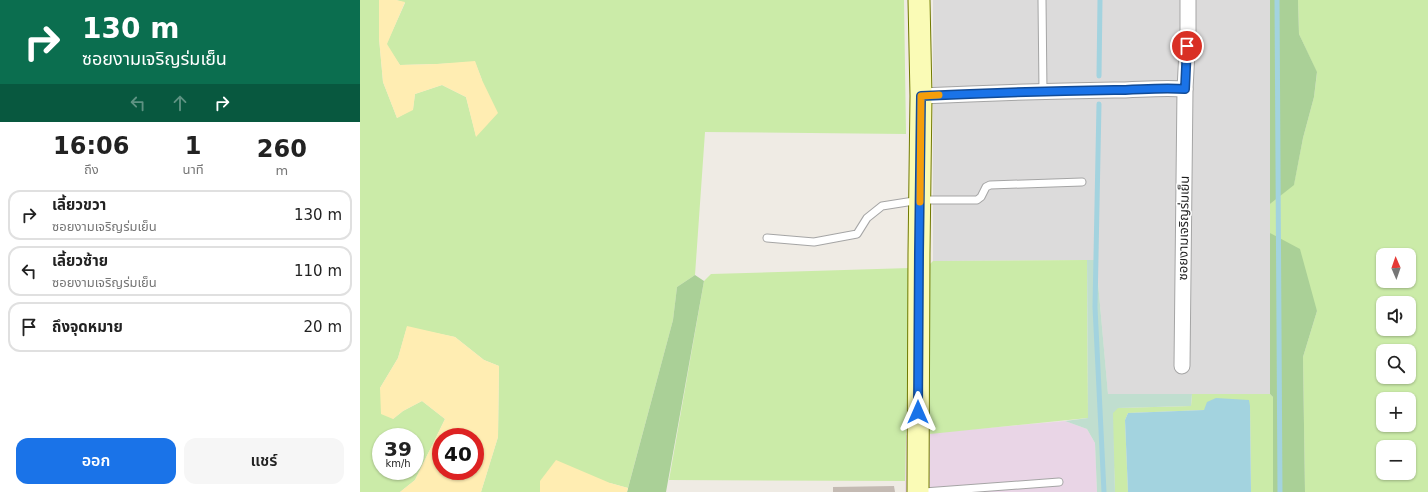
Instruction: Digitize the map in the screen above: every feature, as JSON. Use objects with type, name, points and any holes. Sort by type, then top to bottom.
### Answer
[{"type":"street","points":[[918,492],[921,96],[919,0]]},
{"type":"street","name":"ซอยงามเจริญร่มเย็น","points":[[1182,366],[1185,89],[1188,0]]},
{"type":"street","points":[[921,96],[1044,91],[1170,88],[1185,89]]},
{"type":"lane","points":[[1042,0],[1044,91]]},
{"type":"lane","points":[[767,238],[814,242],[857,234],[867,218],[882,206],[920,200],[977,200],[981,197],[986,187],[990,185],[1082,182]]},
{"type":"lane","points":[[924,492],[1059,482]]},
{"type":"shaded area","points":[[933,0],[1270,0],[1270,394],[1108,395],[1096,260],[933,261]]},
{"type":"shaded area","points":[[1065,421],[1087,429],[1095,443],[1097,492],[905,492],[906,435]]},
{"type":"green space","points":[[360,0],[379,0],[379,38],[383,82],[397,118],[413,109],[415,94],[442,85],[466,97],[476,136],[482,80],[475,62],[400,65],[386,45],[405,3],[396,0],[904,0],[906,134],[705,132],[695,275],[677,287],[673,320],[628,488],[610,483],[540,481],[540,492],[481,492],[498,437],[499,366],[484,360],[455,337],[407,327],[398,358],[380,388],[393,419],[403,411],[422,401],[445,419],[441,428],[432,428],[432,445],[424,462],[424,428],[372,428],[372,480],[415,480],[400,492],[360,492]]},
{"type":"green space","points":[[1270,0],[1298,0],[1299,34],[1317,72],[1314,97],[1303,138],[1294,185],[1270,204]]},
{"type":"green space","points":[[1298,0],[1428,0],[1428,492],[1305,492],[1303,357],[1317,311],[1270,233],[1270,204],[1294,184],[1303,138],[1314,97],[1317,73],[1299,34]]},
{"type":"green space","points":[[1270,233],[1300,249],[1317,311],[1303,357],[1305,492],[1273,492],[1273,397],[1270,394]]},
{"type":"green space","points":[[1087,260],[1088,418],[930,434],[928,367],[930,264],[933,261]]},
{"type":"green space","points":[[1087,260],[1096,260],[1108,394],[1192,394],[1191,406],[1118,408],[1113,413],[1115,492],[1097,492],[1095,443],[1087,429],[1065,421],[1088,418]]},
{"type":"green space","points":[[910,268],[905,481],[669,480],[704,281],[711,274]]},
{"type":"green space","points":[[695,275],[704,281],[666,492],[627,492],[673,320],[677,287]]},
{"type":"green space","points":[[1192,394],[1270,394],[1273,397],[1273,492],[1251,492],[1250,406],[1204,410],[1128,413],[1125,420],[1128,492],[1115,492],[1112,413],[1117,408],[1191,406]]},
{"type":"sand","points":[[379,0],[396,0],[405,2],[387,44],[400,65],[475,61],[482,80],[498,113],[476,137],[466,97],[442,85],[415,94],[413,110],[397,118],[383,82],[379,38]]},
{"type":"sand","points":[[407,326],[455,337],[484,360],[499,366],[498,437],[481,492],[400,492],[415,480],[424,480],[424,462],[432,445],[432,480],[484,480],[484,428],[441,428],[445,419],[422,401],[403,411],[393,419],[381,414],[380,388],[398,358]]},
{"type":"sand","points":[[556,460],[610,483],[628,488],[627,492],[540,492],[540,481]]},
{"type":"water","points":[[1216,398],[1249,400],[1251,492],[1128,492],[1125,420],[1128,413],[1204,410],[1207,402]]},
{"type":"building","points":[[894,486],[895,492],[833,492],[833,487]]},
{"type":"waterway","points":[[1099,76],[1100,0]]},
{"type":"waterway","points":[[1277,0],[1280,492]]},
{"type":"waterway","points":[[1099,104],[1095,307],[1104,492]]},
{"type":"slow traffic","points":[[920,202],[921,96],[939,95]]},
{"type":"route","points":[[918,412],[921,96],[1044,91],[1170,88],[1185,89],[1187,46]]}]
